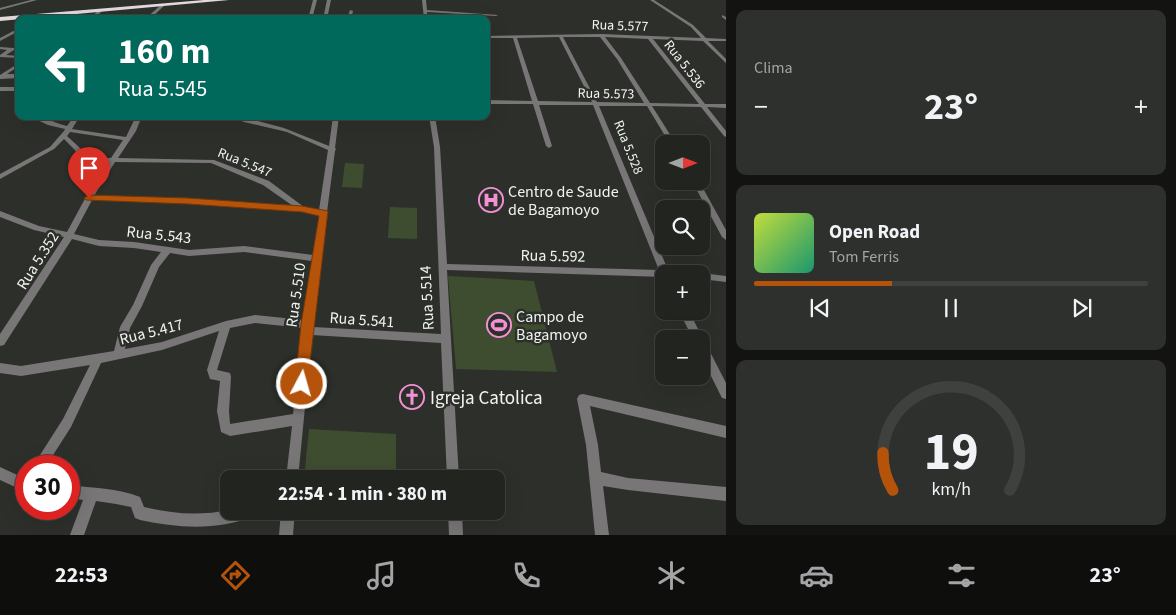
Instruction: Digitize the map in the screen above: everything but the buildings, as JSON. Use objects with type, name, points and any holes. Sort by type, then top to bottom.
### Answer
[{"type":"highway","points":[[33,15],[208,0]]},
{"type":"highway","points":[[54,15],[226,0]]},
{"type":"highway","points":[[0,18],[15,17]]},
{"type":"highway","points":[[0,18],[15,18]]},
{"type":"street","points":[[14,0],[23,3]]},
{"type":"street","points":[[0,9],[35,0]]},
{"type":"street","points":[[311,15],[315,0]]},
{"type":"street","points":[[326,15],[329,0]]},
{"type":"street","points":[[424,0],[426,15]]},
{"type":"street","points":[[652,0],[692,26],[702,39],[726,62]]},
{"type":"street","points":[[151,15],[162,5]]},
{"type":"street","points":[[460,6],[463,13]]},
{"type":"street","points":[[95,15],[101,10]]},
{"type":"street","points":[[350,15],[351,11]]},
{"type":"street","points":[[425,11],[485,15]]},
{"type":"street","points":[[490,15],[496,16]]},
{"type":"street","points":[[0,40],[15,31]]},
{"type":"street","name":"Rua 5.577","points":[[515,38],[518,35],[601,35],[726,40]]},
{"type":"street","name":"Rua 5.528","points":[[560,35],[596,105],[661,265]]},
{"type":"street","points":[[601,35],[620,58],[668,135]]},
{"type":"street","points":[[490,37],[515,38],[548,146]]},
{"type":"street","name":"Rua 5.536","points":[[649,37],[726,135]]},
{"type":"street","points":[[0,48],[12,49],[1,56],[15,57]]},
{"type":"street","points":[[1,77],[15,67]]},
{"type":"street","points":[[1,77],[15,76]]},
{"type":"street","points":[[0,89],[15,89]]},
{"type":"street","name":"Rua 5.573","points":[[490,102],[726,106]]},
{"type":"street","points":[[41,120],[67,131],[127,139]]},
{"type":"street","points":[[0,177],[52,148],[74,120]]},
{"type":"street","name":"Rua 5.352","points":[[2,337],[70,235],[89,198],[137,120]]},
{"type":"street","points":[[243,120],[288,131],[314,144],[333,149]]},
{"type":"street","name":"Rua 5.510","points":[[293,470],[308,328],[336,120]]},
{"type":"street","name":"Rua 5.514","points":[[433,120],[437,147],[453,470]]},
{"type":"street","name":"Rua 5.547","points":[[67,131],[82,157],[90,160],[110,163],[212,161],[266,183],[302,209]]},
{"type":"street","points":[[700,190],[726,237]]},
{"type":"street","points":[[89,198],[171,200],[302,209],[324,214]]},
{"type":"street","name":"Rua 5.543","points":[[0,214],[37,228],[99,243],[134,244],[167,251],[189,253],[244,249],[318,259]]},
{"type":"street","points":[[717,220],[726,221]]},
{"type":"street","points":[[120,354],[123,331],[137,306],[155,265],[167,251]]},
{"type":"street","name":"Rua 5.592","points":[[442,268],[655,273]]},
{"type":"street","points":[[710,277],[726,279]]},
{"type":"street","name":"Rua 5.417","points":[[0,368],[21,371],[98,359],[162,346],[226,325],[264,318],[308,328]]},
{"type":"street","points":[[226,325],[212,370],[214,374],[226,377],[223,411],[225,428],[230,430],[298,419]]},
{"type":"street","name":"Rua 5.541","points":[[308,328],[446,339]]},
{"type":"street","points":[[47,455],[67,423],[98,359]]},
{"type":"street","points":[[710,362],[726,393]]},
{"type":"street","points":[[602,535],[597,478],[583,399],[726,432]]},
{"type":"street","points":[[0,473],[15,480]]},
{"type":"street","points":[[597,478],[628,484],[726,494]]},
{"type":"street","points":[[80,493],[132,502],[140,513],[179,521],[198,522],[220,519]]},
{"type":"street","points":[[77,535],[92,495]]},
{"type":"street","points":[[286,535],[287,520]]},
{"type":"street","points":[[455,520],[456,535]]},
{"type":"green space","points":[[345,163],[364,164],[362,188],[342,187]]},
{"type":"green space","points":[[390,207],[417,208],[417,239],[388,238]]},
{"type":"green space","name":"Campo de Bagamoyo","points":[[448,276],[534,281],[557,372],[456,369]]},
{"type":"green space","points":[[309,429],[396,434],[396,470],[305,470]]},
{"type":"place","name":"Centro de Saude de Bagamoyo","points":[[491,200]]},
{"type":"place","name":"Campo de Bagamoyo","points":[[499,325]]},
{"type":"place","name":"Igreja Catolica","points":[[412,397]]},
{"type":"route","points":[[89,198],[188,201],[302,209],[324,214],[308,324],[302,384]]}]
